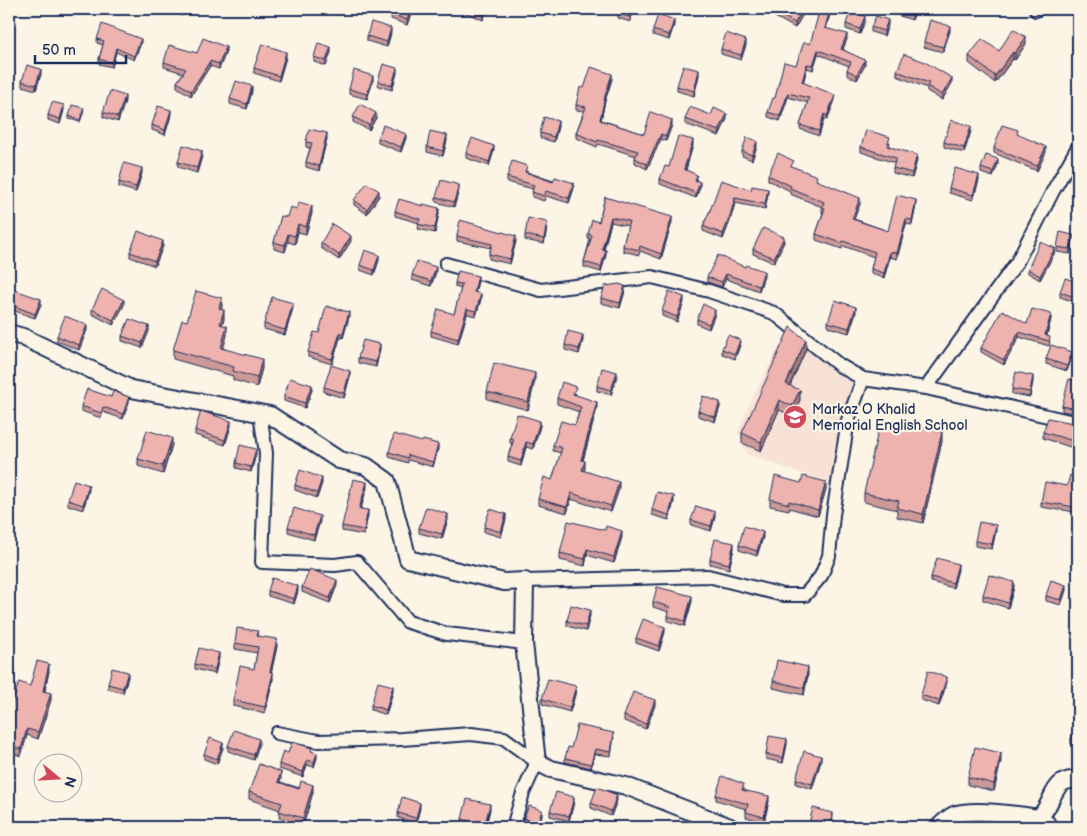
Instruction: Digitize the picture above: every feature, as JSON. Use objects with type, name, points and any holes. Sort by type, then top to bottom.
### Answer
[{"type":"main road","points":[[9,333],[24,337],[131,389],[266,414],[279,419],[302,437],[338,460],[366,466],[387,481],[408,559],[504,582],[525,581],[524,643],[537,762],[551,770],[626,786],[730,827]]},
{"type":"main road","points":[[939,827],[956,814],[1005,814],[1044,822],[1044,814],[1060,783],[1072,779],[1078,780]]},
{"type":"street","points":[[926,388],[1017,262],[1078,147]]},
{"type":"street","points":[[446,264],[542,290],[652,277],[709,291],[774,313],[839,365],[863,379],[926,388],[1078,423]]},
{"type":"street","points":[[525,581],[708,576],[783,594],[805,595],[821,576],[830,556],[833,515],[848,420],[863,379]]},
{"type":"street","points":[[260,414],[266,453],[262,562],[335,565],[357,562],[408,622],[447,634],[524,643]]},
{"type":"street","points":[[276,733],[318,741],[402,739],[471,734],[504,738],[537,762],[523,792],[513,827]]},
{"type":"shaded area","name":"Markaz O Khalid Memorial English School","points":[[790,329],[853,384],[832,484],[747,454],[738,432],[751,401]]},
{"type":"building","points":[[393,9],[411,9],[407,20],[391,14]]},
{"type":"building","points":[[467,9],[485,9],[483,15]]},
{"type":"building","points":[[619,9],[632,9],[630,17],[618,13]]},
{"type":"building","points":[[774,9],[803,9],[795,23],[773,11]]},
{"type":"building","points":[[820,9],[830,10],[825,28],[847,34],[841,49],[865,60],[857,75],[847,70],[851,62],[818,50],[813,65],[807,64],[802,82],[835,95],[827,116],[824,114],[819,131],[800,125],[809,98],[788,93],[780,116],[768,112],[773,98],[775,98],[784,62],[796,65],[804,42],[810,44]]},
{"type":"building","points":[[894,9],[915,9],[912,15]]},
{"type":"building","points":[[850,12],[865,16],[860,29],[846,24]]},
{"type":"building","points":[[658,14],[674,20],[669,35],[653,30]]},
{"type":"building","points":[[876,16],[888,20],[884,31],[871,27]]},
{"type":"building","points":[[930,20],[950,26],[943,47],[924,42]]},
{"type":"building","points":[[371,22],[391,28],[387,42],[367,36]]},
{"type":"building","points":[[102,24],[141,39],[134,56],[116,48],[112,63],[99,59],[104,41],[97,39]]},
{"type":"building","points":[[1013,29],[1026,37],[995,76],[969,56],[982,39],[999,51]]},
{"type":"building","points":[[726,33],[746,40],[741,55],[721,49]]},
{"type":"building","points":[[203,38],[226,47],[219,64],[210,61],[191,91],[177,82],[186,69],[164,62],[169,45],[197,53]]},
{"type":"building","points":[[318,43],[331,47],[326,61],[314,57]]},
{"type":"building","points":[[262,44],[286,52],[279,76],[254,68]]},
{"type":"building","points":[[904,54],[925,62],[952,78],[942,95],[927,86],[929,83],[897,71]]},
{"type":"building","points":[[383,64],[397,68],[392,85],[378,81]]},
{"type":"building","points":[[27,65],[41,69],[36,85],[22,81]]},
{"type":"building","points":[[683,66],[699,70],[694,91],[677,86]]},
{"type":"building","points":[[591,67],[612,74],[600,120],[644,134],[651,112],[672,120],[666,136],[661,134],[647,164],[635,158],[638,151],[598,140],[597,142],[576,133],[586,107],[576,105],[580,87],[584,88]]},
{"type":"building","points":[[354,70],[373,76],[367,94],[349,89]]},
{"type":"building","points":[[236,81],[252,86],[247,104],[230,99]]},
{"type":"building","points":[[110,91],[125,96],[118,117],[103,112]]},
{"type":"building","points":[[52,102],[64,105],[60,119],[48,115]]},
{"type":"building","points":[[360,104],[376,113],[369,125],[353,117]]},
{"type":"building","points":[[72,105],[84,108],[80,120],[69,116]]},
{"type":"building","points":[[158,106],[171,110],[165,130],[152,125]]},
{"type":"building","points":[[690,107],[711,115],[714,108],[727,114],[719,131],[685,119]]},
{"type":"building","points":[[544,117],[558,121],[554,137],[540,133]]},
{"type":"building","points":[[951,120],[971,126],[964,148],[944,142]]},
{"type":"building","points":[[383,125],[406,134],[401,147],[378,138]]},
{"type":"building","points":[[1002,125],[1018,130],[1017,134],[1046,147],[1037,166],[994,148]]},
{"type":"building","points":[[309,129],[327,133],[319,166],[306,162],[312,143],[306,142]]},
{"type":"building","points":[[866,130],[890,137],[887,146],[917,155],[912,173],[893,168],[896,158],[861,147]]},
{"type":"building","points":[[430,131],[447,135],[443,151],[427,147]]},
{"type":"building","points":[[678,136],[693,140],[684,169],[697,175],[695,180],[700,182],[696,193],[660,179],[665,166],[669,167]]},
{"type":"building","points":[[747,137],[757,141],[752,155],[742,151]]},
{"type":"building","points":[[472,138],[494,146],[489,162],[466,153]]},
{"type":"building","points":[[183,145],[202,151],[197,168],[178,162]]},
{"type":"building","points":[[778,153],[794,161],[791,166],[817,176],[816,180],[860,198],[852,219],[888,231],[897,195],[916,200],[912,220],[906,219],[897,253],[890,252],[884,273],[871,269],[875,252],[816,234],[825,208],[822,207],[824,202],[790,188],[791,186],[768,175]]},
{"type":"building","points":[[986,155],[998,159],[993,172],[981,168]]},
{"type":"building","points":[[512,161],[527,166],[525,172],[553,182],[555,177],[574,183],[569,198],[546,191],[544,196],[532,192],[534,185],[507,177]]},
{"type":"building","points":[[124,163],[142,168],[136,187],[119,182]]},
{"type":"building","points":[[955,168],[979,175],[973,195],[949,188]]},
{"type":"building","points":[[441,180],[459,185],[454,202],[436,197]]},
{"type":"building","points":[[721,180],[751,190],[752,186],[768,189],[765,204],[735,198],[723,234],[703,226]]},
{"type":"building","points":[[367,183],[379,191],[367,209],[354,200]]},
{"type":"building","points":[[605,197],[672,217],[661,254],[640,246],[639,250],[623,246],[629,221],[611,217],[602,249],[606,250],[601,267],[584,262],[592,235],[588,234],[592,220],[599,222]]},
{"type":"building","points":[[399,199],[423,206],[423,204],[439,208],[435,228],[418,224],[420,219],[395,211]]},
{"type":"building","points":[[299,202],[312,206],[306,227],[298,224],[295,236],[288,234],[285,245],[274,242],[281,216],[287,217],[290,207],[297,209]]},
{"type":"building","points":[[528,218],[547,222],[544,239],[525,235]]},
{"type":"building","points":[[460,220],[516,236],[510,259],[489,254],[492,244],[457,236]]},
{"type":"building","points":[[332,224],[351,236],[339,255],[321,243]]},
{"type":"building","points":[[763,228],[784,237],[774,258],[753,249]]},
{"type":"building","points":[[138,231],[163,241],[155,261],[130,252]]},
{"type":"building","points":[[1060,232],[1073,235],[1070,249],[1057,247]]},
{"type":"building","points":[[1040,242],[1055,248],[1040,276],[1028,269]]},
{"type":"building","points":[[365,250],[379,255],[374,270],[360,265]]},
{"type":"building","points":[[718,255],[745,267],[746,265],[764,271],[759,286],[726,274],[722,282],[707,277]]},
{"type":"building","points":[[417,261],[436,267],[431,281],[412,275]]},
{"type":"building","points":[[458,271],[478,276],[474,292],[481,294],[476,311],[467,309],[458,339],[431,331],[438,309],[454,314],[462,284],[455,283]]},
{"type":"building","points":[[1065,278],[1078,282],[1078,298],[1060,292]]},
{"type":"building","points":[[619,284],[625,286],[620,303],[601,298],[605,286]]},
{"type":"building","points":[[9,288],[41,299],[35,314],[9,304]]},
{"type":"building","points":[[102,289],[124,300],[113,320],[92,309]]},
{"type":"building","points":[[196,291],[222,298],[219,308],[224,310],[220,324],[227,326],[221,348],[262,359],[257,378],[233,371],[234,367],[173,350],[182,320],[187,321]]},
{"type":"building","points":[[669,291],[684,297],[677,317],[662,311]]},
{"type":"building","points":[[272,297],[293,303],[285,330],[264,324]]},
{"type":"building","points":[[835,300],[856,307],[849,328],[828,322]]},
{"type":"building","points":[[703,304],[715,310],[709,324],[697,319]]},
{"type":"building","points":[[326,306],[349,312],[343,333],[340,333],[332,359],[308,352],[314,332],[319,333]]},
{"type":"building","points":[[1032,309],[1051,314],[1045,335],[1050,337],[1049,341],[1019,332],[1004,360],[981,348],[1002,310],[1027,324]]},
{"type":"building","points":[[65,316],[87,325],[79,345],[57,336]]},
{"type":"building","points":[[129,319],[149,326],[142,343],[122,336]]},
{"type":"building","points":[[790,327],[806,340],[786,384],[800,390],[792,406],[779,400],[761,442],[742,433]]},
{"type":"building","points":[[568,331],[583,335],[579,349],[565,345]]},
{"type":"building","points":[[728,335],[740,340],[735,354],[722,349]]},
{"type":"building","points":[[363,340],[380,344],[376,362],[358,358]]},
{"type":"building","points":[[1051,345],[1072,352],[1067,366],[1046,359]]},
{"type":"building","points":[[494,363],[535,373],[528,402],[487,392]]},
{"type":"building","points":[[331,365],[350,371],[344,393],[324,387]]},
{"type":"building","points":[[602,368],[617,372],[611,390],[597,386]]},
{"type":"building","points":[[1016,372],[1033,376],[1030,392],[1012,389]]},
{"type":"building","points":[[290,378],[312,385],[305,403],[284,396]]},
{"type":"building","points":[[1069,379],[1078,382],[1078,405],[1074,405],[1073,408],[1062,406]]},
{"type":"building","points":[[562,382],[576,387],[573,394],[597,402],[581,460],[585,461],[582,470],[619,482],[611,506],[571,493],[567,507],[538,499],[544,477],[552,480],[562,448],[553,445],[561,421],[575,425],[581,407],[557,398]]},
{"type":"building","points":[[87,389],[111,397],[113,391],[129,397],[123,414],[103,407],[101,413],[81,406]]},
{"type":"building","points":[[703,396],[720,402],[715,417],[698,411]]},
{"type":"building","points":[[201,411],[231,421],[225,440],[195,430]]},
{"type":"building","points":[[517,414],[540,421],[533,444],[526,442],[521,461],[508,457],[514,439],[510,438]]},
{"type":"building","points":[[1048,418],[1078,424],[1078,453],[1075,452],[1077,442],[1043,432]]},
{"type":"building","points":[[880,422],[916,430],[916,426],[942,432],[923,514],[897,508],[899,501],[864,493]]},
{"type":"building","points":[[147,430],[172,438],[163,466],[138,459]]},
{"type":"building","points":[[394,434],[422,442],[423,440],[438,444],[433,462],[408,455],[408,458],[389,452]]},
{"type":"building","points":[[240,445],[256,449],[251,467],[236,463]]},
{"type":"building","points":[[300,470],[322,478],[317,493],[295,485]]},
{"type":"building","points":[[1070,475],[1078,477],[1078,508],[1041,502],[1045,482],[1067,486]]},
{"type":"building","points":[[775,476],[801,483],[803,476],[826,482],[818,510],[789,501],[789,504],[770,499]]},
{"type":"building","points":[[353,479],[367,482],[359,509],[368,510],[364,530],[342,526]]},
{"type":"building","points":[[74,480],[89,485],[83,505],[68,500]]},
{"type":"building","points":[[657,492],[674,496],[669,515],[652,510]]},
{"type":"building","points":[[696,506],[715,512],[711,526],[691,520]]},
{"type":"building","points":[[426,507],[448,514],[442,534],[419,528]]},
{"type":"building","points":[[294,508],[320,516],[314,535],[288,527]]},
{"type":"building","points":[[490,509],[506,514],[501,532],[484,527]]},
{"type":"building","points":[[568,521],[605,530],[606,526],[622,531],[614,557],[587,549],[585,559],[560,553]]},
{"type":"building","points":[[979,522],[996,525],[992,544],[975,541]]},
{"type":"building","points":[[744,526],[763,532],[757,551],[739,545]]},
{"type":"building","points":[[715,539],[734,543],[729,564],[710,559]]},
{"type":"building","points":[[937,558],[958,564],[953,583],[931,577]]},
{"type":"building","points":[[310,569],[337,580],[330,598],[302,587]]},
{"type":"building","points":[[989,575],[1014,582],[1008,603],[983,595]]},
{"type":"building","points":[[272,578],[298,586],[294,599],[268,591]]},
{"type":"building","points":[[1051,580],[1066,585],[1061,600],[1046,596]]},
{"type":"building","points":[[657,587],[692,596],[685,621],[668,616],[670,607],[653,602]]},
{"type":"building","points":[[571,605],[590,610],[586,626],[567,621]]},
{"type":"building","points":[[643,619],[665,627],[659,646],[636,638]]},
{"type":"building","points":[[237,628],[258,631],[257,636],[277,639],[270,672],[273,673],[265,707],[233,700],[240,666],[254,669],[258,647],[235,643]]},
{"type":"building","points":[[199,648],[219,653],[215,669],[195,664]]},
{"type":"building","points":[[777,660],[808,667],[804,688],[773,681]]},
{"type":"building","points":[[37,661],[49,664],[43,691],[51,693],[38,732],[27,729],[21,749],[9,746],[9,712],[19,682],[30,686]]},
{"type":"building","points":[[112,668],[128,672],[123,688],[108,684]]},
{"type":"building","points":[[928,671],[947,677],[939,701],[921,695]]},
{"type":"building","points":[[548,679],[576,686],[570,707],[542,699]]},
{"type":"building","points":[[378,682],[393,686],[386,710],[371,705]]},
{"type":"building","points":[[633,692],[655,700],[646,724],[624,716]]},
{"type":"building","points":[[1078,717],[1078,742],[1071,739]]},
{"type":"building","points":[[577,725],[614,733],[611,752],[595,749],[591,764],[565,758],[568,747],[571,748]]},
{"type":"building","points":[[234,730],[259,739],[254,755],[228,746]]},
{"type":"building","points":[[769,736],[787,739],[783,758],[766,754]]},
{"type":"building","points":[[210,738],[223,743],[217,759],[204,754]]},
{"type":"building","points":[[292,742],[312,748],[311,751],[317,753],[314,762],[307,760],[303,772],[279,764],[283,751],[288,753]]},
{"type":"building","points":[[975,747],[1001,753],[994,784],[968,777]]},
{"type":"building","points":[[804,751],[821,756],[812,784],[796,779]]},
{"type":"building","points":[[259,764],[281,772],[278,782],[299,789],[301,781],[313,785],[303,818],[279,811],[282,803],[249,792]]},
{"type":"building","points":[[722,776],[744,784],[742,790],[769,796],[764,817],[746,812],[748,804],[716,795]]},
{"type":"building","points":[[597,787],[617,795],[611,811],[591,803]]},
{"type":"building","points":[[9,788],[13,789],[9,805]]},
{"type":"building","points":[[556,792],[574,797],[569,816],[550,811]]},
{"type":"building","points":[[402,797],[420,803],[416,818],[398,813]]},
{"type":"building","points":[[467,799],[490,804],[485,825],[462,819]]},
{"type":"building","points":[[529,806],[542,810],[538,823],[524,818]]},
{"type":"building","points":[[813,808],[833,813],[829,827],[808,827]]},
{"type":"building","points":[[952,824],[965,827],[948,827]]},
{"type":"place","name":"Markaz O Khalid Memorial English School","points":[[795,417]]}]
